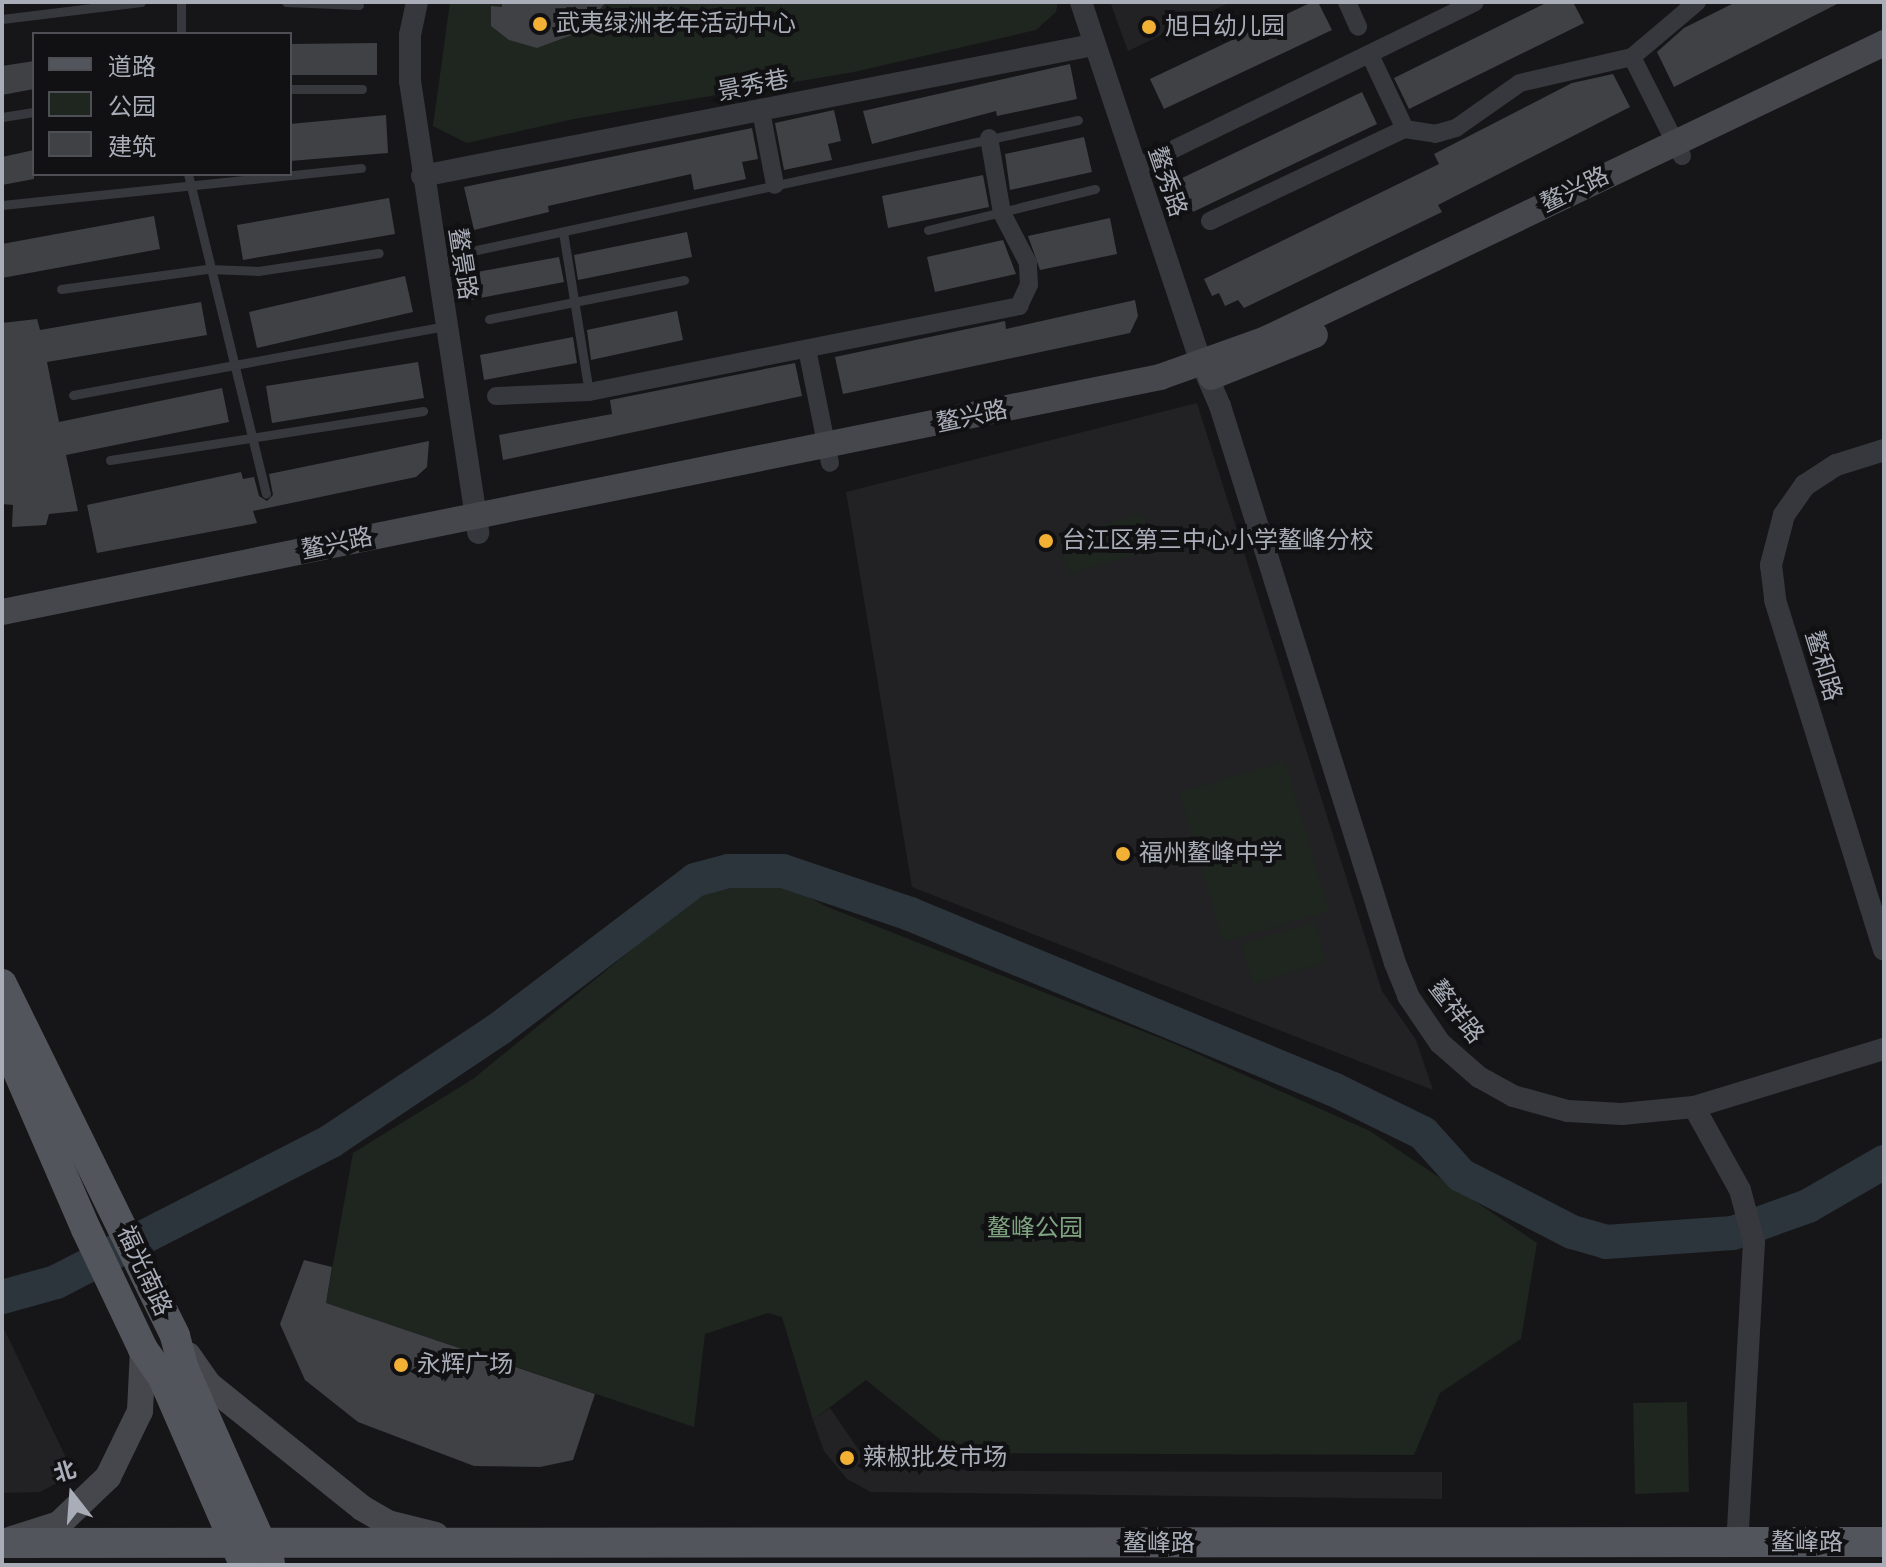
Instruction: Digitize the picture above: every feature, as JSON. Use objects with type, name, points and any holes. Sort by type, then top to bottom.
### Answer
[{"type":"main road","name":"鳌兴路","points":[[2,612],[1170,392],[1204,370],[1270,357],[1884,43]]},
{"type":"main road","name":"鳌兴路","points":[[1679,148],[1884,62]]},
{"type":"main road","name":"鳌兴路","points":[[2,630],[477,524]]},
{"type":"main road","name":"福光南路","points":[[2,984],[175,1336],[184,1369],[254,1555]]},
{"type":"main road","name":"福光南路","points":[[2,1035],[86,1229],[143,1349],[163,1378],[254,1555]]},
{"type":"main road","points":[[175,1336],[208,1384],[362,1508],[422,1533],[503,1547]]},
{"type":"main road","points":[[2,1542],[59,1524],[108,1477],[140,1411],[143,1349]]},
{"type":"main road","name":"鳌峰路","points":[[2,1542],[254,1555],[503,1547],[1884,1542]]},
{"type":"street","name":"鳌景路","points":[[417,2],[410,35],[410,81],[477,524]]},
{"type":"street","name":"鳌秀路","points":[[1081,2],[1204,370]]},
{"type":"street","points":[[1347,2],[1358,27]]},
{"type":"street","points":[[1135,168],[1475,2]]},
{"type":"street","points":[[1210,221],[1405,129],[1435,134],[1456,128],[1520,83],[1632,57],[1697,2]]},
{"type":"street","name":"景秀巷","points":[[422,176],[1093,45]]},
{"type":"street","points":[[1370,55],[1405,129]]},
{"type":"street","points":[[1632,57],[1679,148]]},
{"type":"street","points":[[761,111],[775,185]]},
{"type":"street","points":[[496,396],[589,392],[1019,306],[1029,285],[1028,263],[1002,213],[989,138]]},
{"type":"street","points":[[807,349],[828,456]]},
{"type":"street","name":"鳌祥路","points":[[1204,370],[1395,963],[1419,1015],[1465,1067],[1529,1102],[1592,1113],[1694,1107],[1884,1049]]},
{"type":"street","name":"鳌和路","points":[[1884,450],[1836,465],[1805,485],[1784,515],[1771,565],[1775,600],[1884,949]]},
{"type":"street","points":[[1694,1107],[1745,1205],[1754,1242],[1737,1543]]},
{"type":"lane","points":[[2,19],[141,2]]},
{"type":"lane","points":[[181,2],[181,32]]},
{"type":"lane","points":[[286,2],[359,5]]},
{"type":"lane","points":[[292,89],[362,89]]},
{"type":"lane","points":[[2,117],[32,112]]},
{"type":"lane","points":[[472,251],[1078,120]]},
{"type":"lane","points":[[292,172],[361,168]]},
{"type":"lane","points":[[2,205],[189,179],[236,176]]},
{"type":"lane","points":[[189,179],[230,364],[266,494]]},
{"type":"lane","points":[[928,230],[1095,189]]},
{"type":"lane","points":[[563,232],[589,392]]},
{"type":"lane","points":[[61,289],[207,269],[258,271],[379,253]]},
{"type":"lane","points":[[489,319],[684,280]]},
{"type":"lane","points":[[73,395],[445,326]]},
{"type":"lane","points":[[110,460],[423,411]]},
{"type":"shaded area","name":"旭日幼儿园","points":[[1110,2],[1231,2],[1128,51]]},
{"type":"shaded area","name":"福州鳌峰中学","points":[[1197,403],[1382,991],[1416,1040],[1433,1090],[912,887],[846,492]]},
{"type":"shaded area","points":[[2,1325],[74,1474],[40,1492],[2,1493]]},
{"type":"shaded area","name":"辣椒批发市场","points":[[830,1408],[869,1465],[984,1471],[1442,1472],[1442,1499],[871,1492],[847,1479],[824,1451],[813,1420]]},
{"type":"green space","points":[[450,2],[1058,2],[1056,12],[1036,30],[854,72],[574,119],[467,143],[433,126]]},
{"type":"green space","points":[[1142,513],[1153,549],[1069,574],[1058,538]]},
{"type":"green space","points":[[1285,761],[1329,911],[1223,942],[1179,792]]},
{"type":"green space","name":"鳌峰公园","points":[[760,882],[792,888],[825,906],[1175,1044],[1370,1131],[1537,1243],[1521,1339],[1440,1393],[1414,1455],[957,1453],[866,1380],[813,1420],[782,1317],[768,1313],[705,1334],[694,1427],[326,1303],[353,1153],[473,1079],[700,894]]},
{"type":"green space","points":[[1315,922],[1326,962],[1253,984],[1241,944]]},
{"type":"green space","points":[[1687,1402],[1689,1492],[1635,1494],[1633,1403]]},
{"type":"building","name":"武夷绿洲老年活动中心","points":[[502,2],[606,2],[580,32],[537,48],[509,40],[491,26],[491,6],[502,7]]},
{"type":"building","points":[[1312,2],[1318,2],[1332,30],[1164,109],[1150,79]]},
{"type":"building","points":[[1548,2],[1573,2],[1584,23],[1409,109],[1394,78]]},
{"type":"building","points":[[1736,2],[1841,2],[1674,87],[1657,52],[1684,28]]},
{"type":"building","points":[[377,43],[377,75],[292,75],[292,44]]},
{"type":"building","points":[[32,61],[32,89],[2,95],[2,66]]},
{"type":"building","points":[[1070,64],[1077,99],[997,116],[996,111],[872,144],[863,111]]},
{"type":"building","points":[[1613,74],[1630,107],[1438,205],[1442,212],[1244,308],[1238,300],[1225,306],[1219,293],[1212,296],[1204,279],[1439,164],[1434,154],[1572,83]]},
{"type":"building","points":[[1362,92],[1377,124],[1193,212],[1178,180]]},
{"type":"building","points":[[834,110],[841,141],[828,144],[832,160],[784,170],[775,123]]},
{"type":"building","points":[[386,115],[388,153],[292,161],[292,124]]},
{"type":"building","points":[[752,128],[758,159],[742,162],[746,179],[694,190],[691,174],[548,206],[549,212],[474,230],[464,187]]},
{"type":"building","points":[[1084,137],[1092,172],[1010,190],[1005,154]]},
{"type":"building","points":[[32,150],[34,179],[2,185],[2,157]]},
{"type":"building","points":[[983,175],[989,207],[888,228],[882,196]]},
{"type":"building","points":[[389,198],[395,234],[243,260],[237,225]]},
{"type":"building","points":[[154,216],[160,249],[2,278],[2,244]]},
{"type":"building","points":[[1110,218],[1117,254],[1040,270],[1028,236]]},
{"type":"building","points":[[687,232],[692,257],[578,280],[574,255]]},
{"type":"building","points":[[1003,240],[1016,274],[935,292],[927,257]]},
{"type":"building","points":[[559,257],[564,282],[470,300],[466,274]]},
{"type":"building","points":[[405,276],[413,312],[257,348],[249,312]]},
{"type":"building","points":[[1135,300],[1138,316],[1130,333],[843,394],[835,357],[1005,321],[1006,329]]},
{"type":"building","points":[[201,302],[207,335],[47,362],[59,422],[222,388],[229,422],[66,455],[78,511],[49,514],[46,525],[12,527],[13,505],[2,504],[2,323],[37,319],[40,330]]},
{"type":"building","points":[[677,311],[683,340],[591,360],[587,330]]},
{"type":"building","points":[[573,337],[577,363],[484,380],[480,355]]},
{"type":"building","points":[[418,362],[424,398],[272,423],[266,386]]},
{"type":"building","points":[[795,363],[802,396],[503,460],[499,435],[612,414],[610,400]]},
{"type":"building","points":[[429,441],[427,467],[416,477],[253,511],[257,523],[97,553],[87,505],[241,472],[243,479],[254,477],[259,496],[267,501],[273,495],[269,474]]},
{"type":"building","name":"永辉广场","points":[[304,1260],[332,1267],[326,1303],[595,1394],[573,1460],[540,1467],[474,1466],[358,1422],[305,1380],[280,1324]]},
{"type":"waterway","points":[[2,1297],[56,1282],[331,1141],[499,1029],[695,880],[729,871],[783,871],[910,914],[1333,1089],[1423,1133],[1461,1175],[1572,1232],[1606,1242],[1733,1233],[1808,1206],[1884,1162]]},
{"type":"place","name":"武夷绿洲老年活动中心","points":[[540,24]]},
{"type":"place","name":"旭日幼儿园","points":[[1149,27]]},
{"type":"place","name":"台江区第三中心小学鳌峰分校","points":[[1046,541]]},
{"type":"place","name":"福州鳌峰中学","points":[[1123,854]]},
{"type":"place","name":"永辉广场","points":[[401,1365]]},
{"type":"place","name":"辣椒批发市场","points":[[847,1458]]}]
